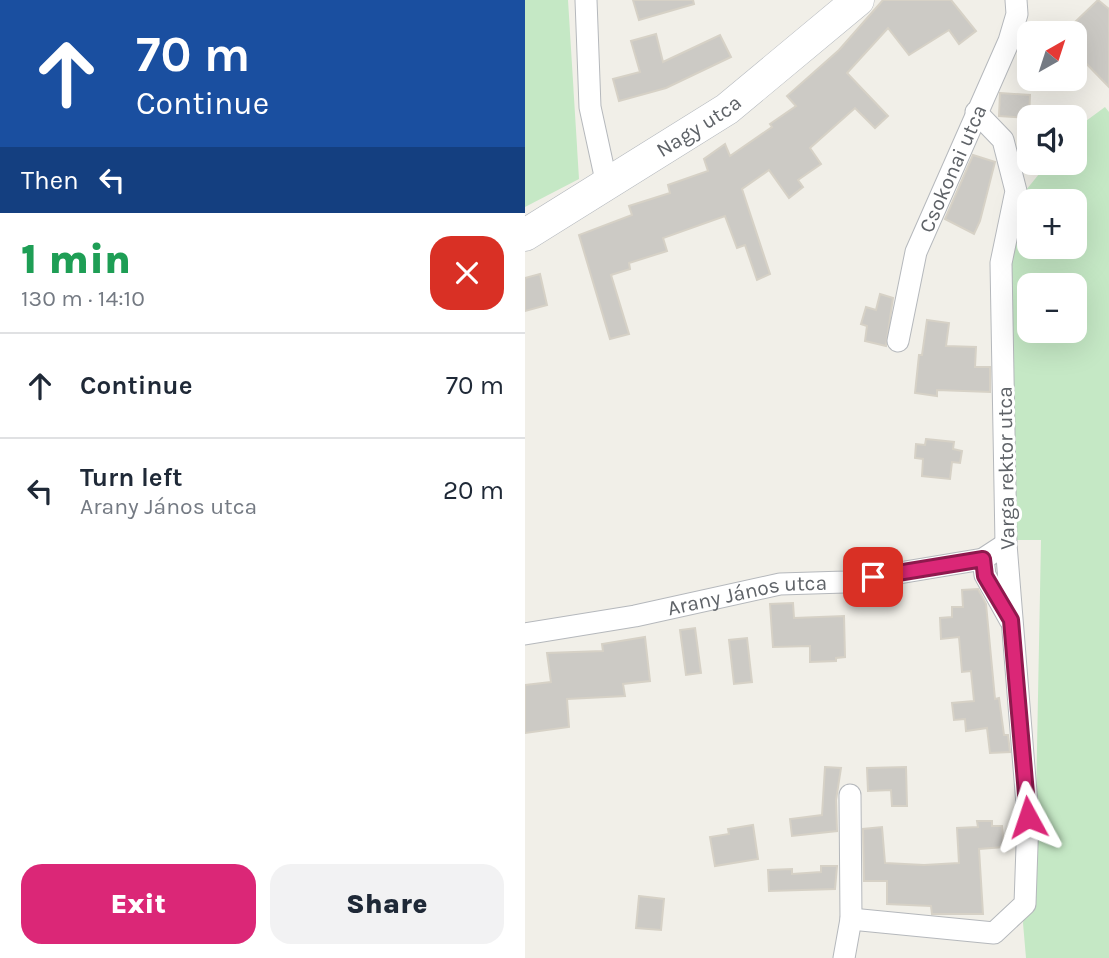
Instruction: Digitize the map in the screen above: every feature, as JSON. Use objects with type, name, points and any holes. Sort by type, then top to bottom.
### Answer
[{"type":"main road","name":"Nagy utca","points":[[525,234],[727,109],[858,0]]},
{"type":"street","points":[[586,0],[590,107],[607,185]]},
{"type":"street","name":"Csokonai utca","points":[[898,341],[916,252],[1009,41],[1017,14],[1016,0]]},
{"type":"street","name":"Varga rektor utca","points":[[851,919],[994,933],[1025,904],[1028,817],[1006,544],[1001,263],[1016,191],[1003,140],[976,112]]},
{"type":"street","name":"Arany János utca","points":[[525,634],[635,616],[781,584],[845,582],[983,559],[1006,544]]},
{"type":"street","points":[[983,559],[985,576],[1011,620]]},
{"type":"street","points":[[844,958],[851,919],[850,795]]},
{"type":"green space","points":[[525,0],[568,0],[579,179],[525,207]]},
{"type":"green space","points":[[1105,107],[1109,112],[1109,958],[1026,958],[1023,923],[1035,853],[1041,540],[1012,540],[1007,260],[1017,217],[1017,259],[1087,259],[1087,189],[1027,189],[1038,175],[1087,175],[1087,120]]},
{"type":"building","points":[[633,0],[693,0],[694,4],[639,20]]},
{"type":"building","points":[[883,0],[951,0],[976,31],[959,44],[949,30],[909,55],[888,28],[847,73],[888,116],[875,128],[855,108],[810,148],[821,164],[798,180],[803,187],[789,198],[769,170],[742,189],[770,274],[757,280],[745,245],[737,248],[725,216],[663,238],[667,251],[629,263],[630,269],[611,275],[629,334],[610,339],[579,235],[632,215],[629,206],[670,193],[668,185],[708,171],[704,159],[725,144],[730,156],[772,127],[770,124],[796,106],[787,96],[839,50]]},
{"type":"building","points":[[1098,0],[1109,9],[1109,87],[1087,64],[1087,21],[1076,21]]},
{"type":"building","points":[[656,34],[663,62],[720,35],[731,57],[666,88],[619,101],[613,79],[640,72],[631,41]]},
{"type":"building","points":[[1000,93],[1030,95],[1030,105],[1017,105],[1017,117],[999,116]]},
{"type":"building","points":[[973,155],[995,162],[980,221],[974,234],[945,219]]},
{"type":"building","points":[[540,274],[547,305],[525,311],[525,278]]},
{"type":"building","points":[[880,294],[893,298],[886,346],[865,341],[867,326],[861,324],[866,307],[876,310]]},
{"type":"building","points":[[927,320],[949,323],[946,346],[976,347],[975,367],[990,367],[990,392],[937,390],[937,396],[915,393],[919,355],[922,355]]},
{"type":"building","points":[[926,439],[954,442],[953,449],[962,451],[960,463],[952,462],[950,479],[922,476],[923,459],[915,458],[916,444],[925,445]]},
{"type":"building","points":[[978,589],[986,604],[995,699],[999,698],[1004,735],[1008,735],[1010,752],[990,753],[987,728],[966,731],[965,719],[954,720],[952,703],[974,701],[971,671],[962,672],[959,637],[941,639],[940,618],[952,617],[952,607],[963,607],[962,590]]},
{"type":"building","points":[[793,603],[794,618],[844,616],[845,657],[836,658],[836,661],[810,662],[810,646],[773,647],[770,604]]},
{"type":"building","points":[[695,628],[701,673],[686,675],[680,630]]},
{"type":"building","points":[[645,637],[650,681],[623,684],[625,696],[567,699],[569,727],[525,733],[525,685],[551,682],[547,653],[603,651],[602,644]]},
{"type":"building","points":[[747,638],[752,682],[734,684],[729,640]]},
{"type":"building","points":[[825,767],[841,768],[836,800],[837,831],[792,836],[790,819],[822,815]]},
{"type":"building","points":[[906,767],[907,806],[892,806],[891,790],[868,791],[867,768]]},
{"type":"building","points":[[977,821],[992,821],[992,826],[1002,826],[1004,847],[979,849],[983,914],[932,914],[931,906],[887,904],[887,881],[864,881],[863,829],[882,827],[885,863],[959,863],[957,828],[978,827]]},
{"type":"building","points":[[753,825],[758,859],[715,866],[710,837],[729,834],[728,829]]},
{"type":"building","points":[[821,866],[837,866],[835,889],[769,891],[768,870],[792,869],[792,874],[821,872]]},
{"type":"building","points":[[639,896],[664,899],[661,930],[636,928]]},
{"type":"route","points":[[873,577],[983,559],[985,576],[1011,620],[1028,817]]}]
